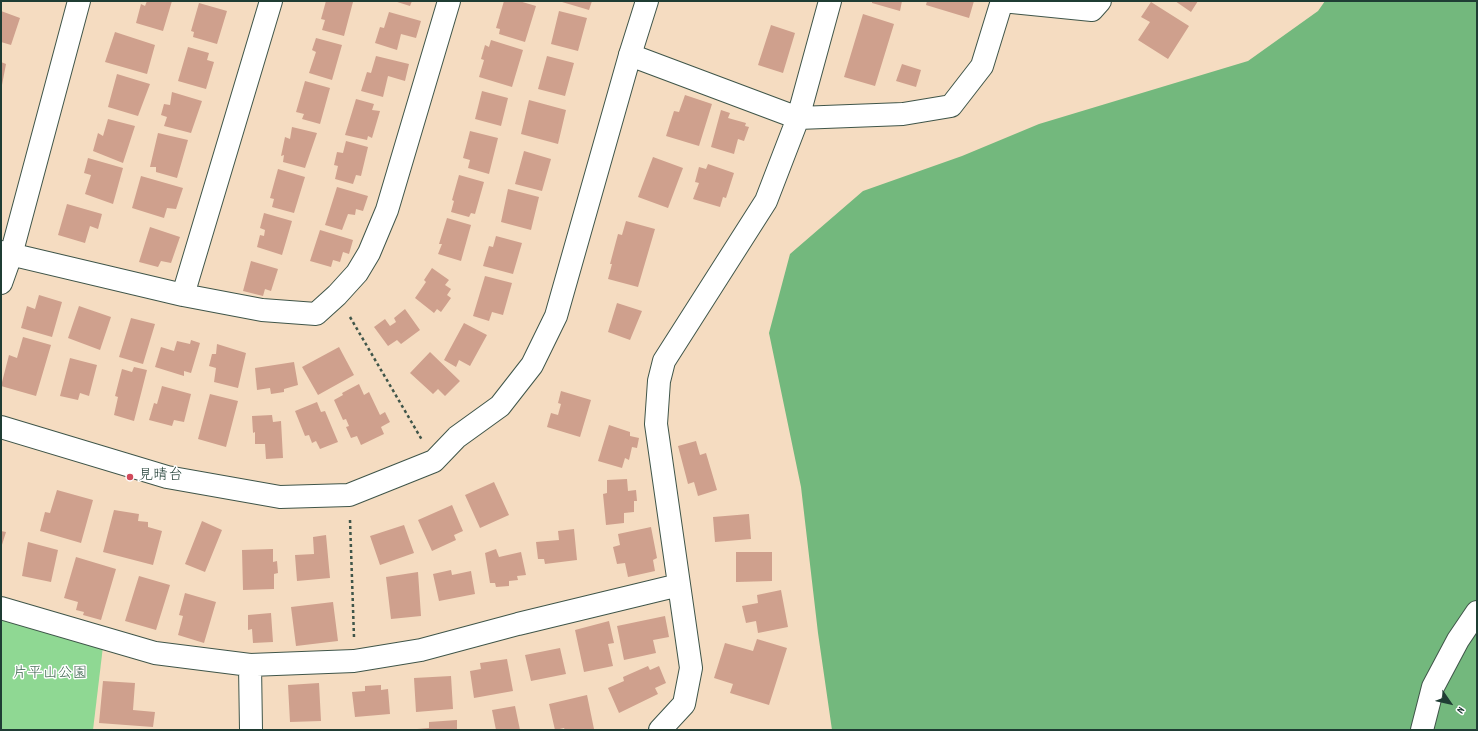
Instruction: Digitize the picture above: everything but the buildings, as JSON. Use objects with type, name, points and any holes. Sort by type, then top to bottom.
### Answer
[{"type":"street","points":[[1,283],[6,254],[79,1]]},
{"type":"street","points":[[183,295],[271,1]]},
{"type":"street","points":[[6,254],[183,295],[262,310],[316,314],[337,295],[357,273],[369,253],[387,210],[449,1]]},
{"type":"street","points":[[1,427],[167,477],[280,497],[349,495],[434,462],[457,437],[500,406],[532,365],[553,323],[647,1]]},
{"type":"street","points":[[660,730],[684,704],[691,668],[656,424],[659,381],[664,361],[766,201],[798,118],[830,1]]},
{"type":"street","points":[[630,55],[798,118],[903,114],[951,106],[982,66],[1002,1],[1092,10],[1100,1]]},
{"type":"street","points":[[1,608],[155,653],[250,665],[354,661],[421,650],[518,624],[678,585]]},
{"type":"street","points":[[1422,730],[1433,687],[1458,640],[1477,612]]},
{"type":"street","points":[[250,665],[251,730]]},
{"type":"path","points":[[337,295],[434,462]]},
{"type":"path","points":[[349,495],[354,661]]},
{"type":"green space","points":[[1325,1],[1477,1],[1477,730],[832,730],[818,633],[801,487],[769,333],[790,254],[863,191],[962,156],[1039,124],[1248,61],[1318,11]]},
{"type":"green space","name":"片平山公園","points":[[1,609],[104,638],[93,730],[1,730]]},
{"type":"place","name":"見晴台","points":[[130,477]]}]
